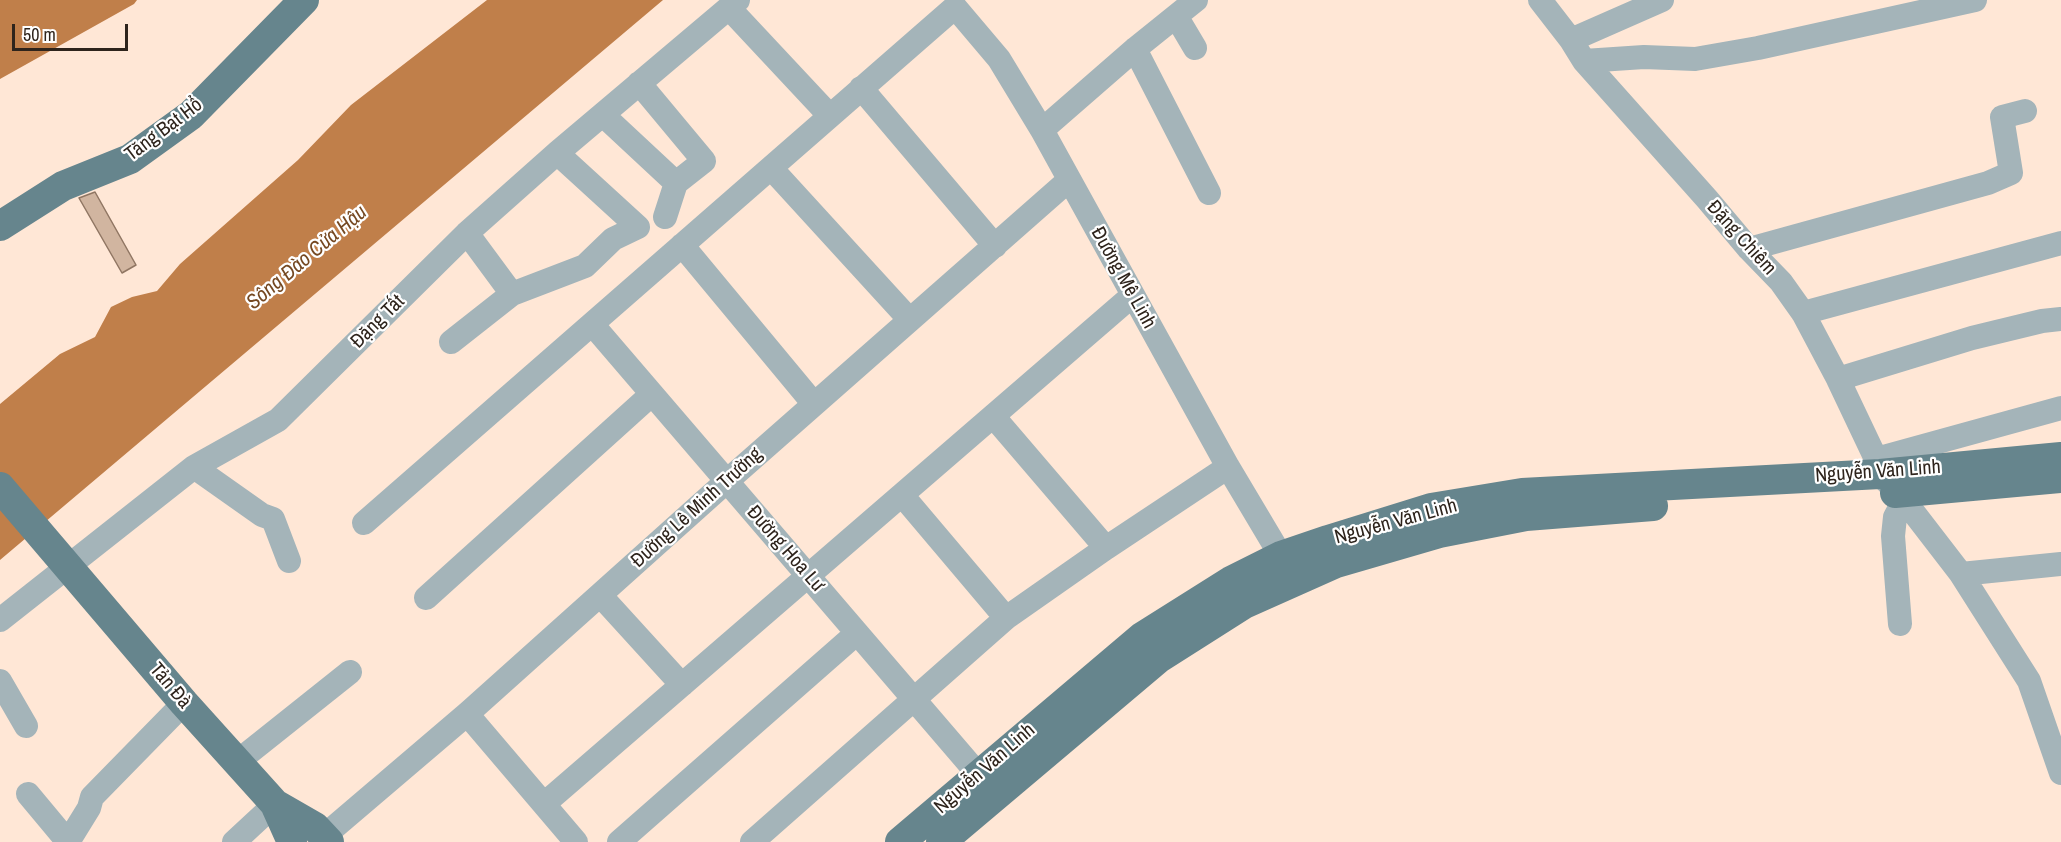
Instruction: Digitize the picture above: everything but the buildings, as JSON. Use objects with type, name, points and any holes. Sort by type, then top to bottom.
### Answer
[{"type":"main road","name":"Tăng Bạt Hổ","points":[[0,226],[63,186],[130,159],[190,115],[304,0]]},
{"type":"main road","name":"Nguyễn Văn Linh","points":[[941,842],[1035,743],[1142,637],[1231,581],[1281,556],[1328,540],[1435,521],[1526,516],[1890,481],[2061,457]]},
{"type":"main road","name":"Nguyễn Văn Linh","points":[[1890,481],[2061,478]]},
{"type":"main road","name":"Tản Đà","points":[[0,487],[184,703],[275,804],[315,827],[326,839]]},
{"type":"main road","name":"Nguyễn Văn Linh","points":[[900,842],[978,774],[1035,743],[1159,658],[1244,604],[1336,562],[1435,521]]},
{"type":"main road","name":"Tản Đà","points":[[275,804],[292,842]]},
{"type":"street","points":[[1042,130],[1135,49],[1196,0]]},
{"type":"street","name":"Đặng Chiêm","points":[[1540,0],[1584,61],[1749,249],[1781,282],[1803,313],[1890,481],[1960,574],[2029,681],[2061,773]]},
{"type":"street","points":[[1571,40],[1662,0]]},
{"type":"street","points":[[1584,61],[1644,57],[1695,59],[1758,48],[1975,0]]},
{"type":"street","points":[[734,4],[830,116]]},
{"type":"street","name":"Đặng Tất","points":[[0,620],[194,467],[278,420],[467,233],[557,153],[734,4]]},
{"type":"street","name":"Đường Mê Linh","points":[[861,88],[955,7],[999,59],[1042,130],[1228,467],[1281,556]]},
{"type":"street","points":[[1176,16],[1195,48]]},
{"type":"street","points":[[1135,49],[1209,193]]},
{"type":"street","points":[[639,83],[704,161],[676,183],[665,217]]},
{"type":"street","points":[[364,523],[861,88],[995,246]]},
{"type":"street","points":[[1749,249],[1988,183],[2011,173],[2002,117],[2025,111]]},
{"type":"street","points":[[603,115],[676,183]]},
{"type":"street","points":[[451,342],[512,294],[585,266],[613,239],[638,227],[557,153]]},
{"type":"street","points":[[771,168],[910,320]]},
{"type":"street","name":"Đường Lê Minh Trường","points":[[326,839],[1069,180]]},
{"type":"street","points":[[467,233],[512,294]]},
{"type":"street","points":[[1803,313],[2061,243]]},
{"type":"street","points":[[682,245],[814,404]]},
{"type":"street","points":[[544,804],[1133,295]]},
{"type":"street","points":[[1838,379],[1971,338],[2042,321],[2061,319]]},
{"type":"street","name":"Đường Hoa Lư","points":[[592,324],[978,774]]},
{"type":"street","points":[[426,598],[652,394]]},
{"type":"street","points":[[1900,624],[1893,527],[1895,517],[1890,481],[2061,408]]},
{"type":"street","points":[[993,416],[1106,548]]},
{"type":"street","points":[[194,467],[262,515],[273,519],[289,561]]},
{"type":"street","points":[[752,842],[1006,618],[1228,467]]},
{"type":"street","points":[[902,495],[1006,618]]},
{"type":"street","points":[[1960,574],[2061,564]]},
{"type":"street","points":[[600,595],[682,685]]},
{"type":"street","points":[[619,842],[857,633]]},
{"type":"street","points":[[237,762],[350,672]]},
{"type":"street","points":[[0,681],[26,726]]},
{"type":"street","points":[[28,794],[68,842],[89,808],[92,797],[184,703]]},
{"type":"street","points":[[467,714],[576,842]]},
{"type":"street","points":[[234,842],[275,804]]},
{"type":"water","points":[[0,0],[137,0],[134,4],[0,79]]},
{"type":"water","name":"Sông Đào Cửa Hậu","points":[[487,0],[663,0],[0,560],[0,404],[60,354],[95,337],[111,307],[132,297],[157,291],[180,264],[298,160],[351,105]]}]
